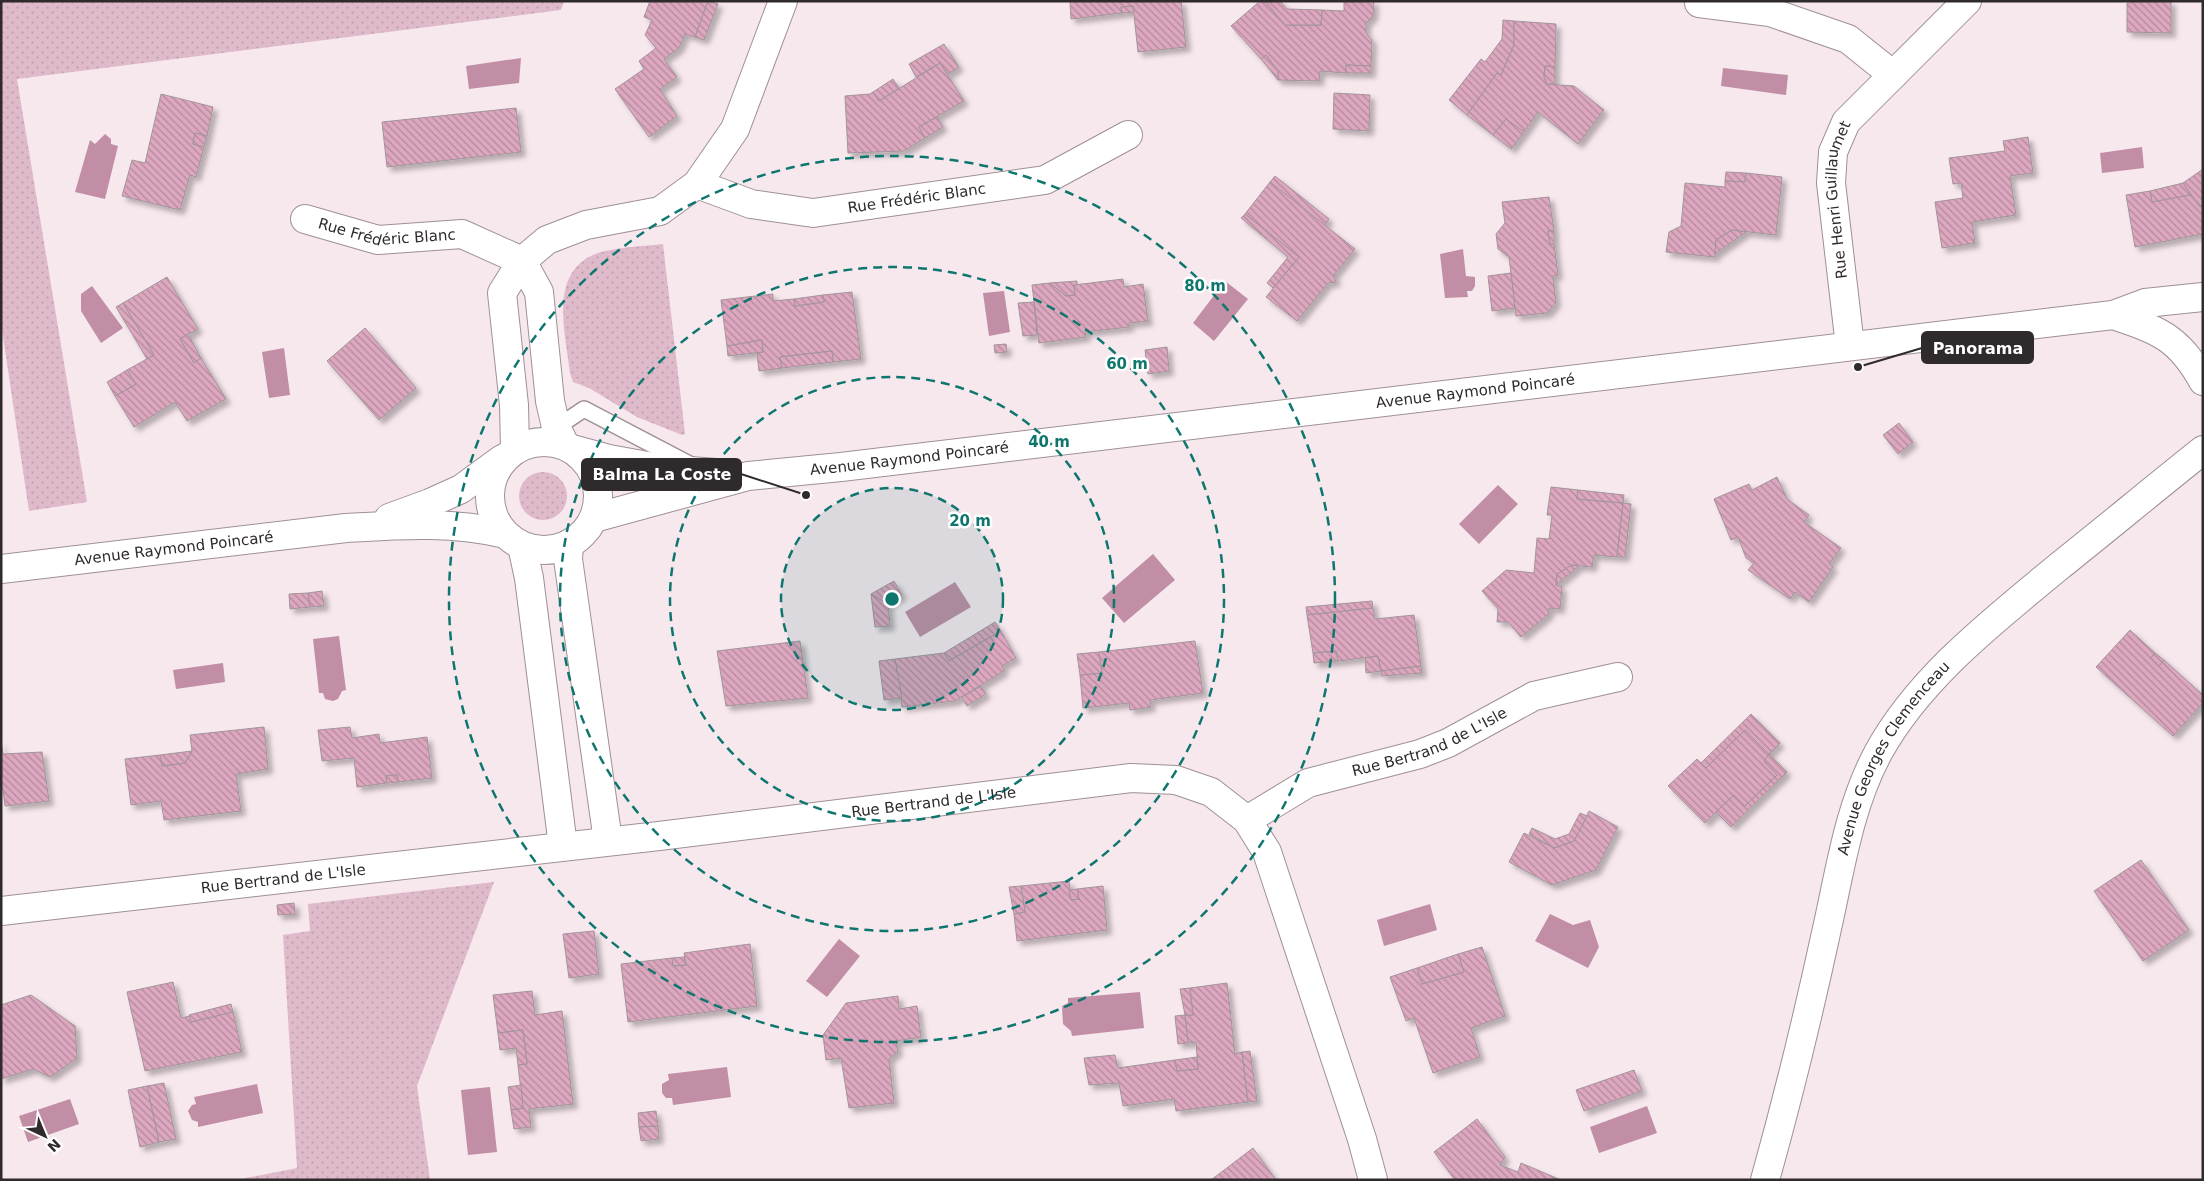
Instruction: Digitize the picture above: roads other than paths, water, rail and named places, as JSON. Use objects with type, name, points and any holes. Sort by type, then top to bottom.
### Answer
[{"type":"street","points":[[513,540],[546,550],[569,544],[583,532],[594,518],[598,503],[598,486],[584,459],[541,445],[514,405],[502,293],[522,261],[547,240],[586,225],[660,211],[697,184],[735,129],[783,1]]},
{"type":"street","name":"Rue Henri Guillaumet","points":[[1850,346],[1831,183],[1833,152],[1846,122],[1967,1]]},
{"type":"street","points":[[1699,3],[1770,12],[1848,39],[1893,75]]},
{"type":"street","name":"Rue Frédéric Blanc","points":[[697,184],[751,204],[813,213],[1045,180],[1128,135]]},
{"type":"street","name":"Rue Frédéric Blanc","points":[[305,219],[378,240],[462,234],[522,261]]},
{"type":"street","points":[[522,261],[539,292],[550,401],[541,445],[492,477],[489,498],[494,518],[513,540],[528,578],[563,846]]},
{"type":"street","name":"Avenue Raymond Poincaré","points":[[594,518],[748,476],[841,468],[2113,315],[2145,303],[2201,299]]},
{"type":"street","points":[[2113,315],[2146,326],[2174,341],[2194,365],[2203,382]]},
{"type":"street","name":"Avenue Raymond Poincaré","points":[[346,528],[399,515],[430,503],[461,489],[541,445],[664,469],[748,476]]},
{"type":"street","name":"Avenue Georges Clemenceau","points":[[1765,1180],[1805,1025],[1844,846],[1860,793],[1878,752],[1908,708],[1947,665],[1990,623],[2203,450]]},
{"type":"street","name":"Avenue Raymond Poincaré","points":[[1,569],[346,528],[399,525],[476,527],[513,540]]},
{"type":"street","points":[[569,544],[568,559],[608,841]]},
{"type":"street","name":"Rue Bertrand de L'Isle","points":[[1247,820],[1308,782],[1427,752],[1448,743],[1534,696],[1618,677]]},
{"type":"street","name":"Rue Bertrand de L'Isle","points":[[1,910],[608,841],[1131,778],[1176,780],[1211,792],[1247,820],[1267,852],[1362,1139],[1373,1180]]},
{"type":"lane","name":"Avenue Raymond Poincaré","points":[[541,445],[584,409],[706,472]]},
{"type":"place","name":"Panorama","points":[[1858,367]]},
{"type":"place","name":"Balma La Coste","points":[[806,495]]}]
